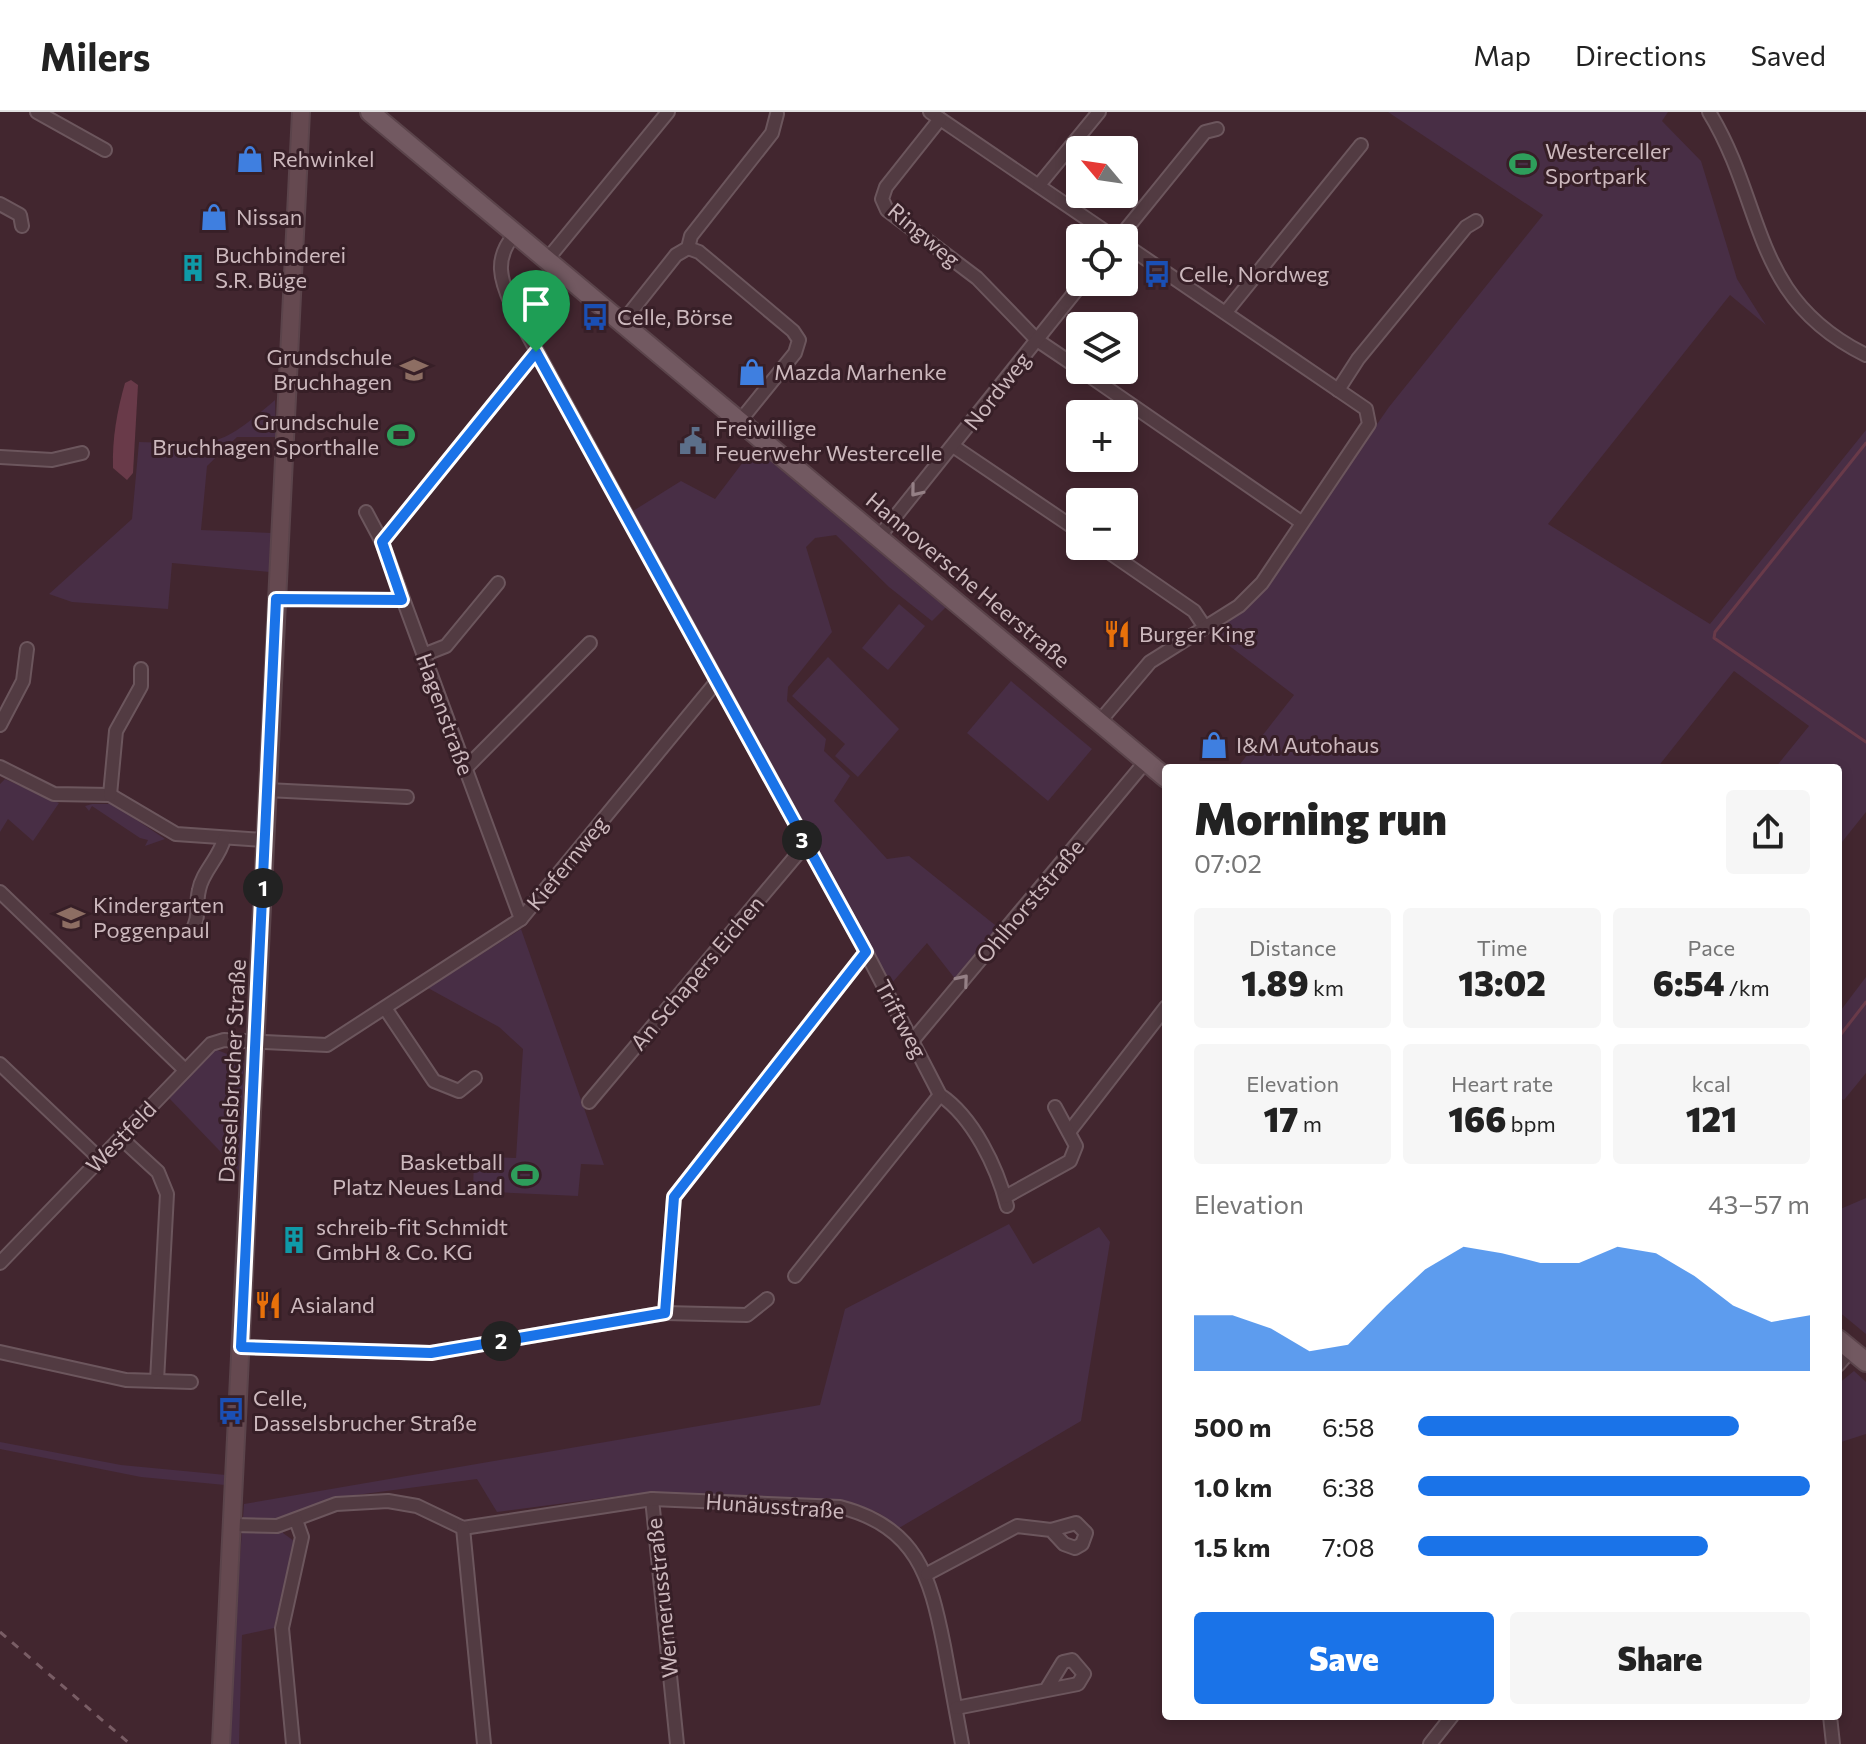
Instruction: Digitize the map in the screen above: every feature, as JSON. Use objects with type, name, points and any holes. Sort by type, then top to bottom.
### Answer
[{"type":"main road","name":"Hannoversche Heerstraße","points":[[370,112],[1162,775]]},
{"type":"main road","points":[[1844,1344],[1866,1362]]},
{"type":"street","points":[[37,112],[105,150]]},
{"type":"street","name":"Dasselsbrucher Straße","points":[[221,1744],[301,112]]},
{"type":"street","points":[[546,261],[668,112]]},
{"type":"street","points":[[1039,185],[1099,112]]},
{"type":"street","points":[[1709,112],[1724,137],[1758,235],[1779,279],[1827,331],[1866,355]]},
{"type":"street","points":[[622,323],[676,255],[688,248],[691,236],[772,133],[777,114]]},
{"type":"street","points":[[935,116],[1096,224]]},
{"type":"street","name":"Ringweg","points":[[935,116],[886,187],[882,199],[887,210],[977,278],[1037,340]]},
{"type":"street","points":[[1129,224],[1205,132],[1217,129]]},
{"type":"street","points":[[1226,312],[1361,145]]},
{"type":"street","points":[[0,204],[20,215],[22,226]]},
{"type":"street","points":[[1338,390],[1358,359],[1466,227],[1476,221]]},
{"type":"street","name":"Triftweg","points":[[514,235],[501,254],[503,285],[536,352],[866,952],[940,1095],[960,1108],[1006,1201],[1070,1161],[1076,1146],[1069,1132]]},
{"type":"street","points":[[688,248],[699,252],[793,331],[799,340],[795,353],[740,421]]},
{"type":"street","points":[[1100,721],[1150,662],[1239,606],[1262,583],[1369,424],[1370,416],[1338,390],[1138,253]]},
{"type":"street","name":"Nordweg","points":[[879,537],[1072,296]]},
{"type":"street","points":[[1037,340],[1066,360]]},
{"type":"street","points":[[382,542],[536,352]]},
{"type":"street","points":[[1100,384],[1301,522]]},
{"type":"street","points":[[953,446],[1066,523]]},
{"type":"street","points":[[0,457],[52,460],[82,453]]},
{"type":"street","name":"Hagenstraße","points":[[366,512],[382,542],[521,919]]},
{"type":"street","points":[[1120,560],[1194,611],[1204,626]]},
{"type":"street","points":[[423,655],[446,646],[498,583]]},
{"type":"street","points":[[276,599],[402,600]]},
{"type":"street","points":[[465,769],[590,643]]},
{"type":"street","points":[[0,725],[23,681],[27,649]]},
{"type":"street","points":[[110,795],[116,731],[141,686],[141,669]]},
{"type":"street","name":"Kiefernweg","points":[[255,1041],[327,1045],[521,919],[717,681]]},
{"type":"street","name":"Ohlhorststraße","points":[[913,1040],[1146,761]]},
{"type":"street","points":[[0,767],[54,794],[110,795],[176,834],[265,840]]},
{"type":"street","points":[[267,790],[407,797]]},
{"type":"street","points":[[191,932],[199,920],[198,888],[224,839]]},
{"type":"street","name":"An Schapers Eichen","points":[[589,1102],[805,845]]},
{"type":"street","points":[[0,892],[185,1070]]},
{"type":"street","points":[[665,1313],[674,1197],[866,952]]},
{"type":"street","points":[[385,1008],[434,1081],[459,1091],[475,1078]]},
{"type":"street","points":[[1055,1107],[1069,1132],[1162,1012]]},
{"type":"street","name":"Westfeld","points":[[1,1259],[211,1044],[224,1040],[255,1041]]},
{"type":"street","points":[[0,1064],[100,1159]]},
{"type":"street","points":[[795,1276],[940,1095]]},
{"type":"street","points":[[121,1138],[158,1172],[167,1194],[157,1381]]},
{"type":"street","points":[[241,1347],[431,1353],[665,1313],[747,1315],[767,1299]]},
{"type":"street","points":[[0,1352],[96,1375],[191,1382]]},
{"type":"street","name":"Wernerusstraße","points":[[463,1528],[652,1499],[677,1744]]},
{"type":"street","name":"Hunäusstraße","points":[[652,1499],[840,1507],[861,1513],[888,1527],[911,1548],[927,1574],[962,1744]]},
{"type":"street","points":[[233,1525],[277,1526],[336,1504],[394,1501],[417,1506],[463,1528],[484,1744]]},
{"type":"street","points":[[293,1744],[282,1628],[302,1537],[296,1520]]},
{"type":"street","points":[[927,1574],[1017,1526],[1051,1530]]},
{"type":"street","points":[[956,1708],[1046,1690]]},
{"type":"street","points":[[1430,1744],[1449,1720]]},
{"type":"street","points":[[1830,1720],[1833,1744]]},
{"type":"shaded area","points":[[1388,112],[1668,112],[1662,121],[1701,161],[1737,279],[1766,325],[1730,295],[1548,524],[1710,624],[1866,430],[1866,812],[1842,842],[1842,764],[1778,764],[1809,726],[1734,671],[1660,764],[1240,764],[1294,695],[1215,635],[1217,625],[1253,602],[1389,407],[1543,215]]},
{"type":"shaded area","points":[[131,380],[138,385],[133,473],[127,480],[113,468],[113,446],[125,383]]},
{"type":"shaded area","points":[[275,400],[276,437],[237,437],[207,466],[201,530],[271,533],[270,572],[172,563],[168,609],[72,602],[49,594],[132,519],[139,442],[213,441],[240,428]]},
{"type":"shaded area","points":[[756,445],[948,605],[932,621],[889,587],[836,535],[815,538],[806,547],[832,632],[788,687],[787,701],[826,739],[824,751],[850,776],[834,801],[887,859],[909,856],[1000,929],[956,980],[927,943],[891,984],[809,842],[633,511],[681,481],[715,499]]},
{"type":"shaded area","points":[[899,604],[925,626],[888,670],[862,648]]},
{"type":"shaded area","points":[[828,657],[899,729],[858,777],[835,756],[845,744],[792,696]]},
{"type":"shaded area","points":[[1011,681],[1092,749],[1048,801],[967,733]]},
{"type":"shaded area","points":[[5,779],[59,803],[33,841],[8,819],[0,832],[0,784]]},
{"type":"shaded area","points":[[113,804],[165,839],[145,846],[148,840],[140,838],[92,806],[89,811],[85,806]]},
{"type":"shaded area","points":[[521,929],[604,1165],[581,1164],[578,1196],[473,1191],[474,1157],[516,1158],[523,1049],[499,1027],[428,988]]},
{"type":"shaded area","points":[[1866,977],[1866,1073],[1844,1100],[1842,1099],[1842,1009]]},
{"type":"shaded area","points":[[215,1049],[244,1061],[240,1172],[169,1098]]},
{"type":"shaded area","points":[[1866,1198],[1866,1334],[1842,1314],[1842,1208]]},
{"type":"shaded area","points":[[1009,1224],[1033,1264],[1099,1227],[1110,1242],[1081,1421],[899,1528],[879,1513],[848,1501],[650,1492],[497,1512],[477,1479],[341,1497],[285,1518],[283,1533],[294,1541],[274,1628],[242,1635],[239,1744],[226,1744],[244,1504],[820,1405],[845,1309]]},
{"type":"shaded area","points":[[1854,1371],[1866,1382],[1866,1434],[1842,1442],[1842,1381]]},
{"type":"shaded area","points":[[0,1442],[121,1465],[226,1475],[225,1485],[141,1477],[0,1449]]},
{"type":"waterway","points":[[1866,443],[1715,632],[1714,638],[1866,742]]},
{"type":"waterway","points":[[1842,1033],[1866,1002]]},
{"type":"railway","points":[[0,1632],[130,1744]]},
{"type":"place","name":"Rehwinkel","points":[[250,159]]},
{"type":"place","name":"Westerceller Sportpark","points":[[1523,164]]},
{"type":"place","name":"Nissan","points":[[214,217]]},
{"type":"place","name":"Buchbinderei S.R. Büge","points":[[193,268]]},
{"type":"place","name":"Celle, Nordweg","points":[[1157,274]]},
{"type":"place","name":"Celle, Börse","points":[[595,317]]},
{"type":"place","name":"Grundschule Bruchhagen","points":[[414,370]]},
{"type":"place","name":"Mazda Marhenke","points":[[752,372]]},
{"type":"place","name":"Grundschule Bruchhagen Sporthalle","points":[[401,435]]},
{"type":"place","name":"Freiwillige Feuerwehr Westercelle","points":[[693,441]]},
{"type":"place","name":"Burger King","points":[[1117,634]]},
{"type":"place","name":"I&M Autohaus","points":[[1214,745]]},
{"type":"place","name":"Kindergarten Poggenpaul","points":[[71,918]]},
{"type":"place","name":"Basketball Platz Neues Land","points":[[525,1175]]},
{"type":"place","name":"schreib-fit Schmidt GmbH & Co. KG","points":[[294,1240]]},
{"type":"place","name":"Asialand","points":[[268,1305]]},
{"type":"place","name":"Celle, Dasselsbrucher Straße","points":[[231,1411]]},
{"type":"route","points":[[536,352],[866,952],[687,1176],[674,1197],[665,1313],[431,1353],[241,1347],[276,599],[402,600],[382,542],[536,352]]}]
